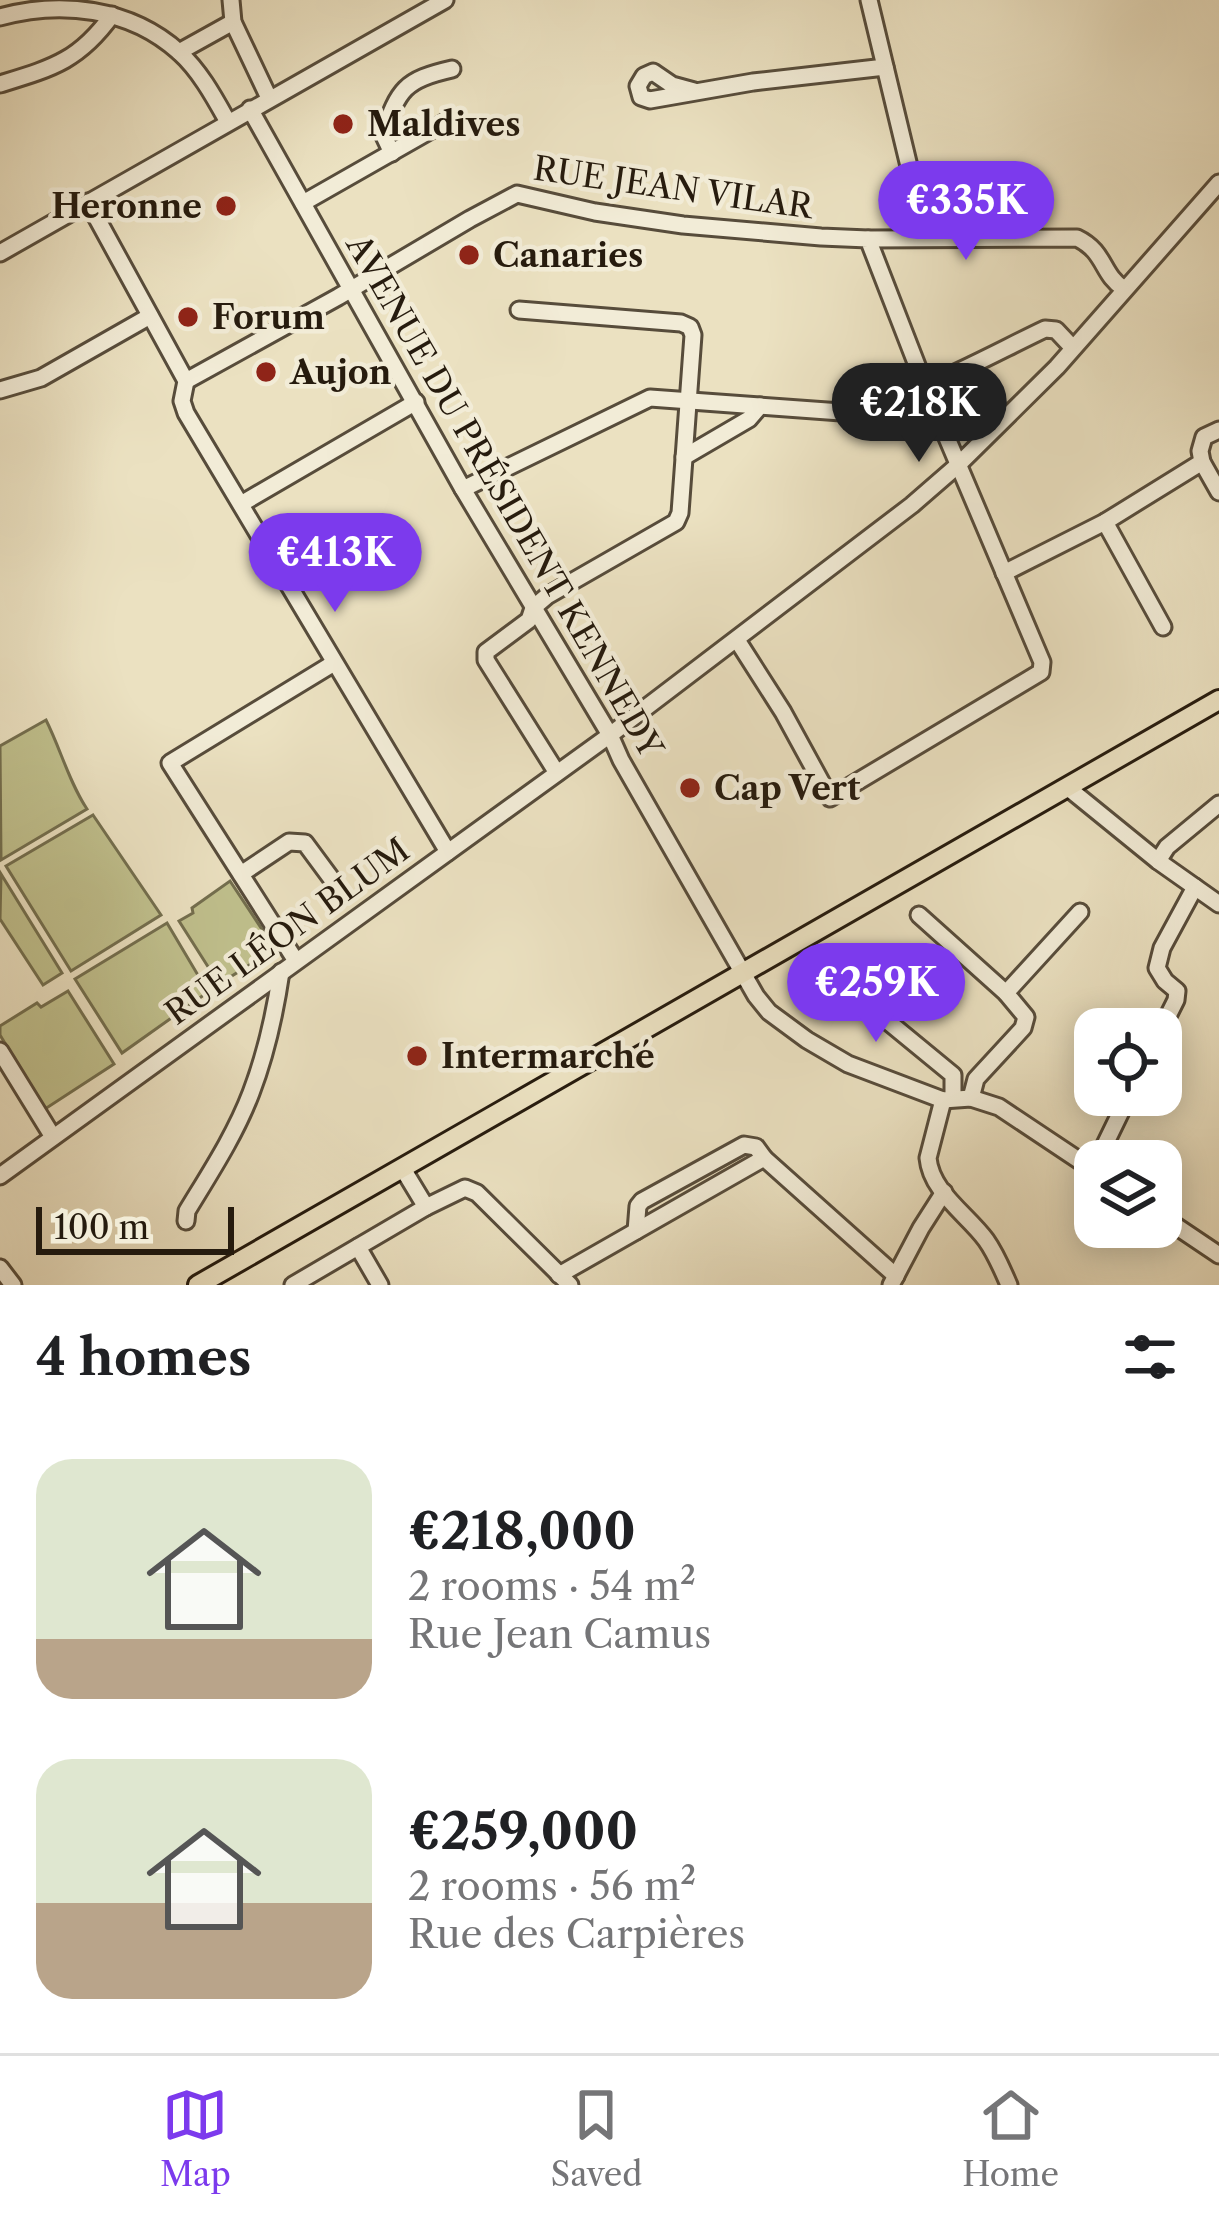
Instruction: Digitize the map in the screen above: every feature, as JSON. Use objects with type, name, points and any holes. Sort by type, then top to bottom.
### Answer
[{"type":"main road","points":[[198,1285],[1219,700]]},
{"type":"street","points":[[231,0],[232,22],[269,98]]},
{"type":"street","points":[[0,253],[445,0]]},
{"type":"street","points":[[869,0],[926,238]]},
{"type":"street","points":[[0,17],[83,8],[149,32],[194,68],[228,122]]},
{"type":"street","points":[[0,84],[68,60],[88,45],[112,15]]},
{"type":"street","points":[[179,52],[232,22]]},
{"type":"street","points":[[694,92],[885,67]]},
{"type":"street","points":[[392,152],[382,134],[396,97],[421,76],[452,69]]},
{"type":"street","name":"AVENUE DU PRÉSIDENT KENNEDY","points":[[250,110],[762,1005],[848,1064],[1006,1111],[1074,1153]]},
{"type":"street","points":[[303,203],[447,121]]},
{"type":"street","name":"RUE LÉON BLUM","points":[[0,1176],[610,735],[912,505],[1057,367],[1219,183]]},
{"type":"street","name":"RUE JEAN VILAR","points":[[186,381],[517,194],[683,225],[868,239],[1077,238],[1093,245],[1115,283],[1124,289]]},
{"type":"street","points":[[88,202],[186,381],[182,401],[186,413],[448,852]]},
{"type":"street","points":[[737,640],[830,798],[1041,672],[1042,662],[868,239]]},
{"type":"street","points":[[519,310],[681,322],[693,334],[676,522],[547,596],[533,608],[529,620],[486,652],[486,660],[557,773]]},
{"type":"street","points":[[0,390],[41,378],[150,316]]},
{"type":"street","points":[[464,489],[650,398],[841,412],[925,386],[1045,329],[1055,330],[1072,347]]},
{"type":"street","points":[[241,504],[416,403]]},
{"type":"street","points":[[684,457],[749,419],[760,406]]},
{"type":"street","points":[[1219,430],[1204,437],[1200,451],[1219,492]]},
{"type":"street","points":[[1004,573],[1105,522],[1202,463]]},
{"type":"street","points":[[1105,522],[1163,627]]},
{"type":"street","points":[[296,961],[170,763],[334,663]]},
{"type":"street","points":[[1067,787],[1219,904]]},
{"type":"street","points":[[1158,861],[1219,804]]},
{"type":"street","points":[[241,874],[289,842],[305,844],[339,889]]},
{"type":"street","points":[[1172,1008],[1177,991],[1157,968],[1162,948],[1195,887]]},
{"type":"street","points":[[1006,993],[1080,912]]},
{"type":"street","points":[[919,915],[1026,1017],[1023,1028],[955,1099],[928,1158],[933,1178],[985,1238],[1009,1285]]},
{"type":"street","points":[[186,1220],[252,1093],[281,972]]},
{"type":"street","points":[[835,978],[953,1075],[955,1099]]},
{"type":"street","points":[[0,1051],[53,1137]]},
{"type":"street","points":[[293,1285],[459,1189],[472,1189],[565,1280],[636,1231],[764,1158],[893,1280],[944,1192]]},
{"type":"street","points":[[403,1168],[426,1208]]},
{"type":"street","points":[[1182,1230],[1219,1255]]},
{"type":"street","points":[[358,1247],[380,1285]]},
{"type":"street","points":[[0,1268],[13,1285]]},
{"type":"green space","points":[[46,720],[87,809],[1,860],[0,746]]},
{"type":"green space","points":[[93,815],[161,915],[71,971],[6,866]]},
{"type":"green space","points":[[1,874],[62,973],[43,985],[0,919]]},
{"type":"green space","points":[[230,881],[275,949],[219,984],[179,921]]},
{"type":"green space","points":[[167,923],[208,992],[122,1053],[75,979]]},
{"type":"green space","points":[[68,991],[114,1064],[45,1109],[0,1035],[0,1026]]},
{"type":"place","name":"Maldives","points":[[343,124]]},
{"type":"place","name":"Heronne","points":[[226,206]]},
{"type":"place","name":"Canaries","points":[[469,255]]},
{"type":"place","name":"Forum","points":[[188,317]]},
{"type":"place","name":"Aujon","points":[[266,372]]},
{"type":"place","name":"Cap Vert","points":[[690,788]]},
{"type":"place","name":"Intermarché","points":[[417,1056]]}]
